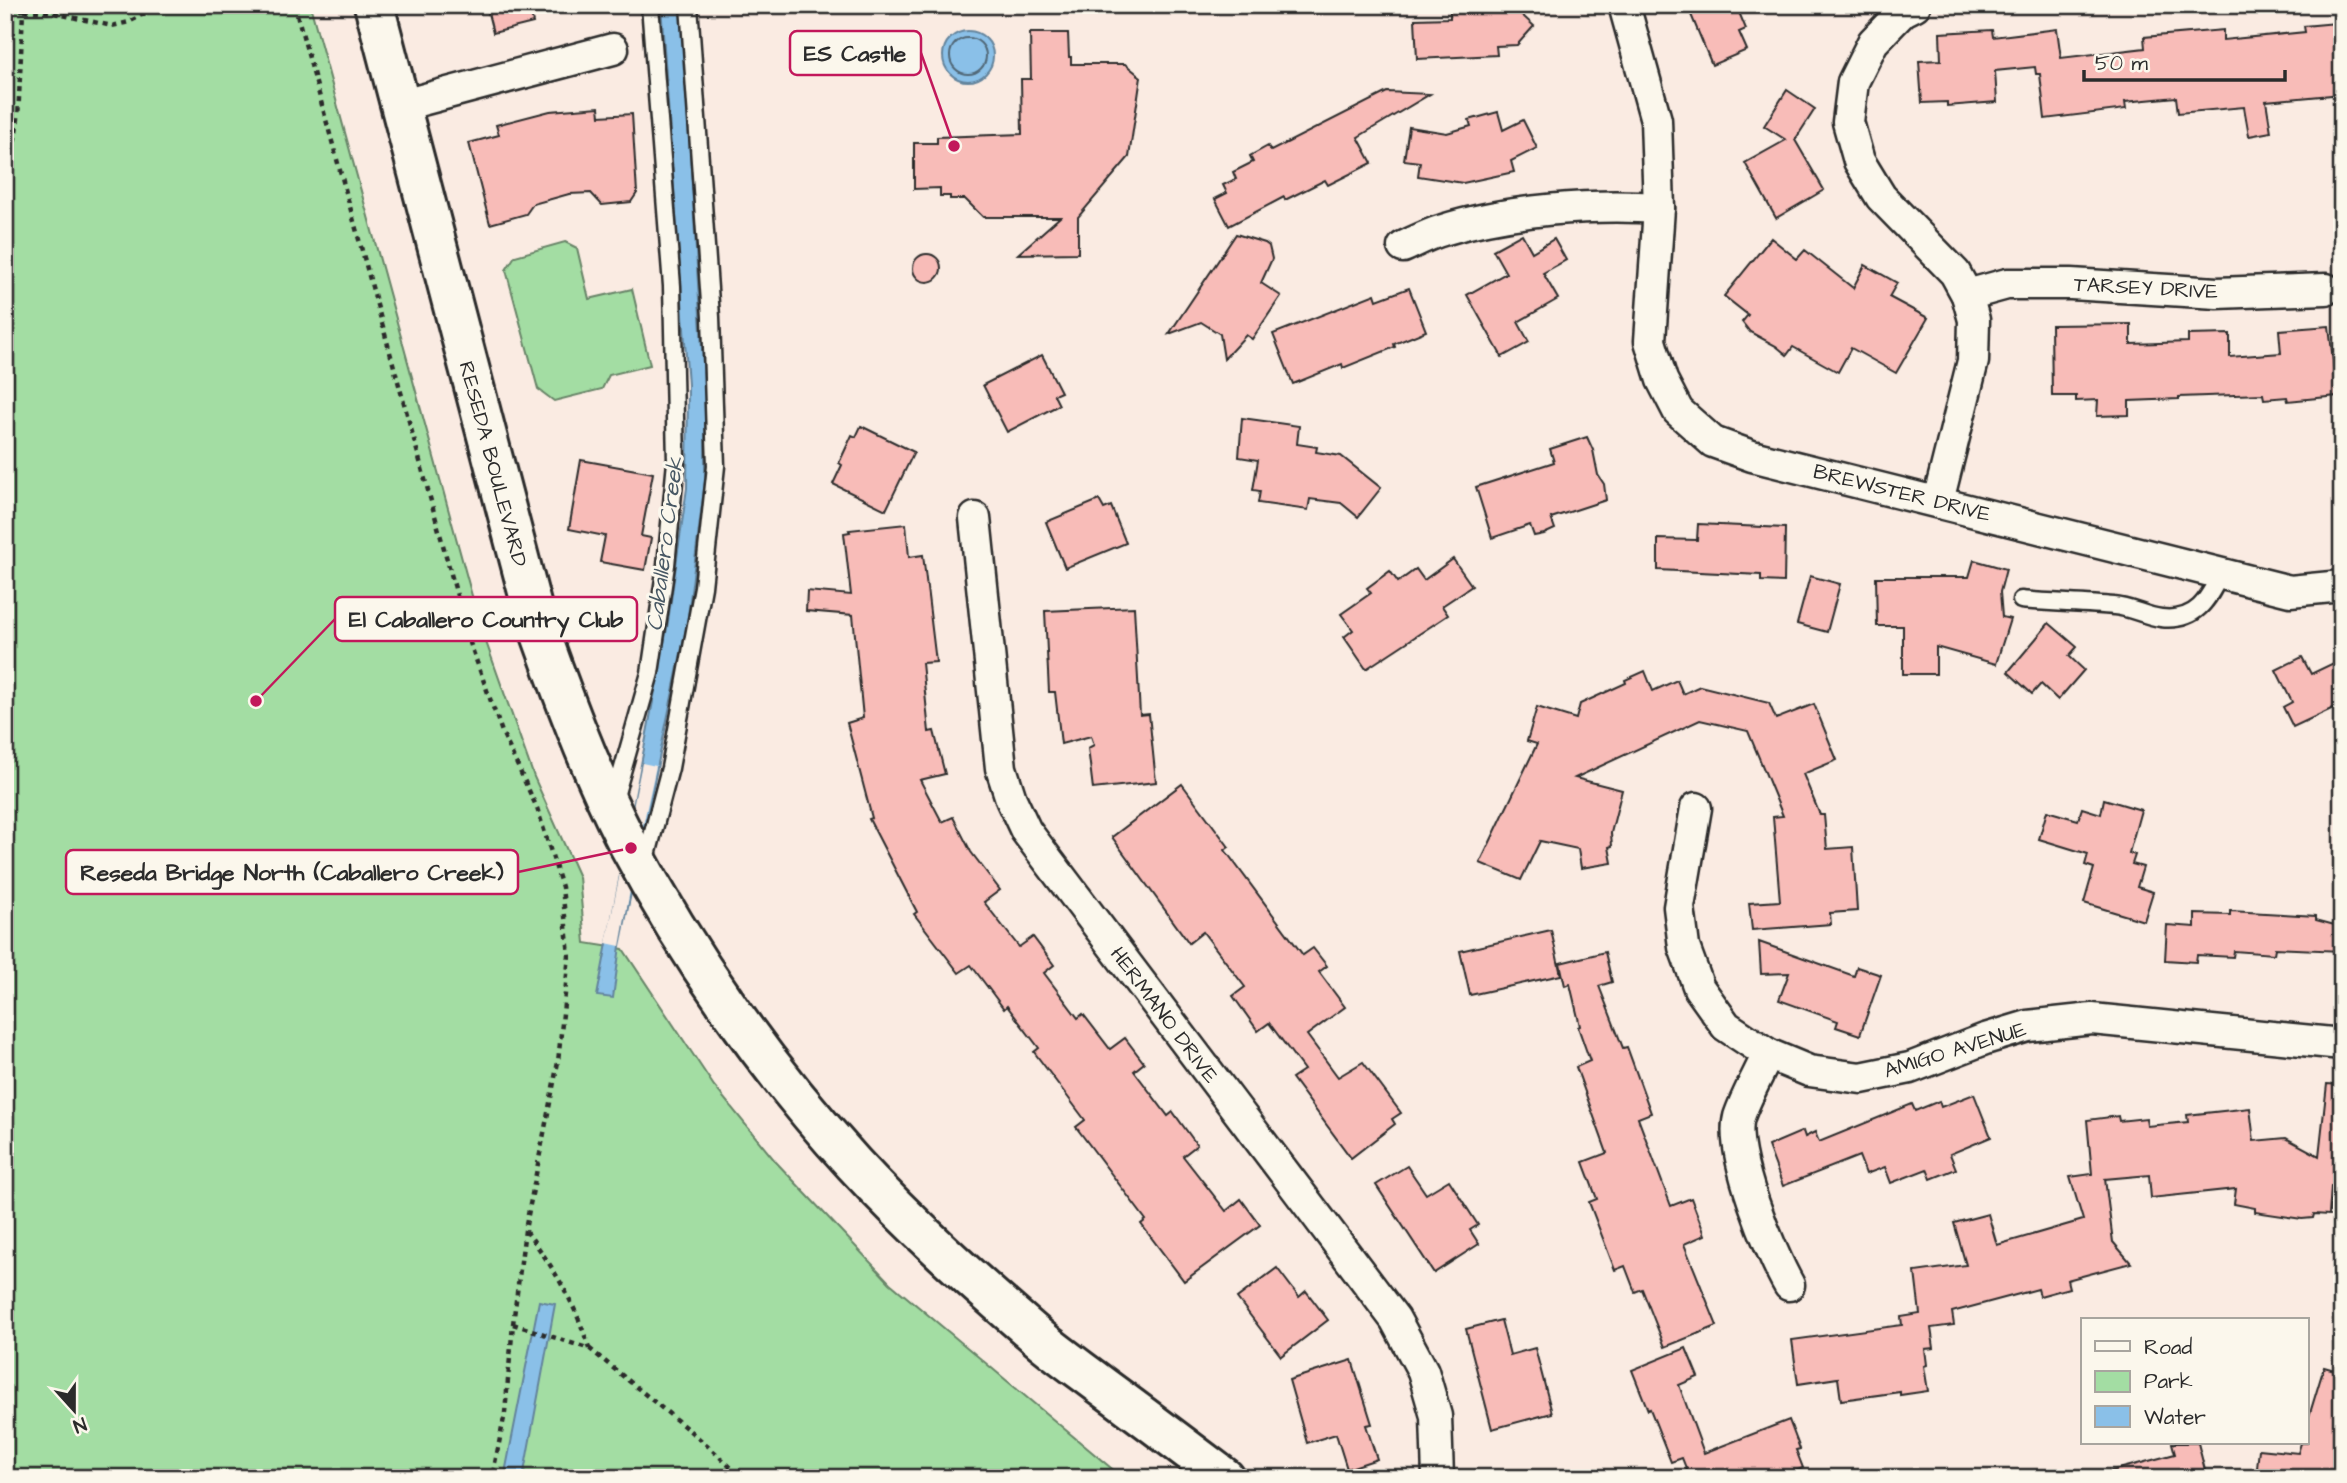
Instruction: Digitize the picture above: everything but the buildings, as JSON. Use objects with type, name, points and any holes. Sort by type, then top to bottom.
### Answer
[{"type":"main road","name":"RESEDA BOULEVARD","points":[[374,5],[534,615],[558,684],[629,844],[707,975],[808,1112],[855,1165],[955,1264],[1042,1340],[1225,1478]]},
{"type":"street","name":"BREWSTER DRIVE","points":[[1624,5],[1656,120],[1659,208],[1650,341],[1662,380],[1678,411],[1713,442],[1752,456],[2290,591],[2342,586]]},
{"type":"street","points":[[1915,5],[1903,10],[1873,42],[1853,82],[1849,122],[1859,162],[1881,197],[1955,273],[1968,295],[1974,320],[1973,361],[1938,501]]},
{"type":"street","points":[[399,106],[612,49]]},
{"type":"street","points":[[1403,247],[1442,230],[1499,216],[1617,205],[1659,208]]},
{"type":"street","name":"TARSEY DRIVE","points":[[1968,295],[2007,284],[2071,284],[2217,293],[2326,289]]},
{"type":"street","name":"HERMANO DRIVE","points":[[975,518],[1002,768],[1011,799],[1026,831],[1395,1320],[1423,1371],[1436,1416],[1438,1478]]},
{"type":"street","name":"AMIGO AVENUE","points":[[1696,808],[1679,907],[1684,947],[1699,988],[1726,1026],[1768,1054],[1809,1072],[1861,1079],[1910,1068],[1985,1039],[2028,1026],[2092,1019],[2342,1044]]},
{"type":"street","points":[[1768,1054],[1738,1119],[1737,1144],[1776,1263],[1789,1285]]},
{"type":"lane","points":[[629,844],[666,565],[676,461],[672,286],[650,5]]},
{"type":"lane","points":[[629,844],[670,768],[703,587],[716,466],[709,279],[688,5]]},
{"type":"lane","points":[[2021,600],[2116,606],[2162,618],[2182,617],[2194,612],[2208,599],[2221,573]]},
{"type":"path","points":[[16,5],[23,11],[49,12],[112,26],[129,22],[160,5]]},
{"type":"path","points":[[48,5],[49,12]]},
{"type":"path","points":[[283,5],[295,6],[470,643],[502,732],[537,808],[562,887],[569,955],[558,1062],[525,1230],[505,1413],[492,1478]]},
{"type":"path","points":[[5,201],[18,119],[23,11]]},
{"type":"path","points":[[525,1230],[544,1254],[582,1323],[590,1349]]},
{"type":"path","points":[[513,1324],[590,1349],[707,1445],[742,1478]]},
{"type":"green space","points":[[5,5],[310,5],[480,625],[534,777],[579,877],[585,943],[623,949],[714,1086],[776,1162],[890,1283],[1123,1478],[5,1478]]},
{"type":"green space","points":[[565,242],[577,248],[589,299],[632,289],[650,365],[609,375],[602,389],[554,401],[538,389],[506,270],[515,256]]},
{"type":"water","points":[[661,5],[681,5],[705,398],[705,481],[687,624],[620,946],[613,998],[597,996],[667,628],[687,488],[688,385]]},
{"type":"water","points":[[968,31],[986,38],[993,56],[986,74],[968,81],[950,74],[943,56],[950,38]]},
{"type":"water","points":[[539,1301],[555,1304],[523,1478],[504,1478]]},
{"type":"pier","points":[[642,763],[656,766],[620,946],[606,943]]},
{"type":"place","name":"ES Castle","points":[[954,146]]},
{"type":"place","name":"El Caballero Country Club","points":[[256,701]]},
{"type":"place","name":"Reseda Bridge North (Caballero Creek)","points":[[631,848]]},
{"type":"water label","name":"Caballero Creek","points":[[665,544]]}]
